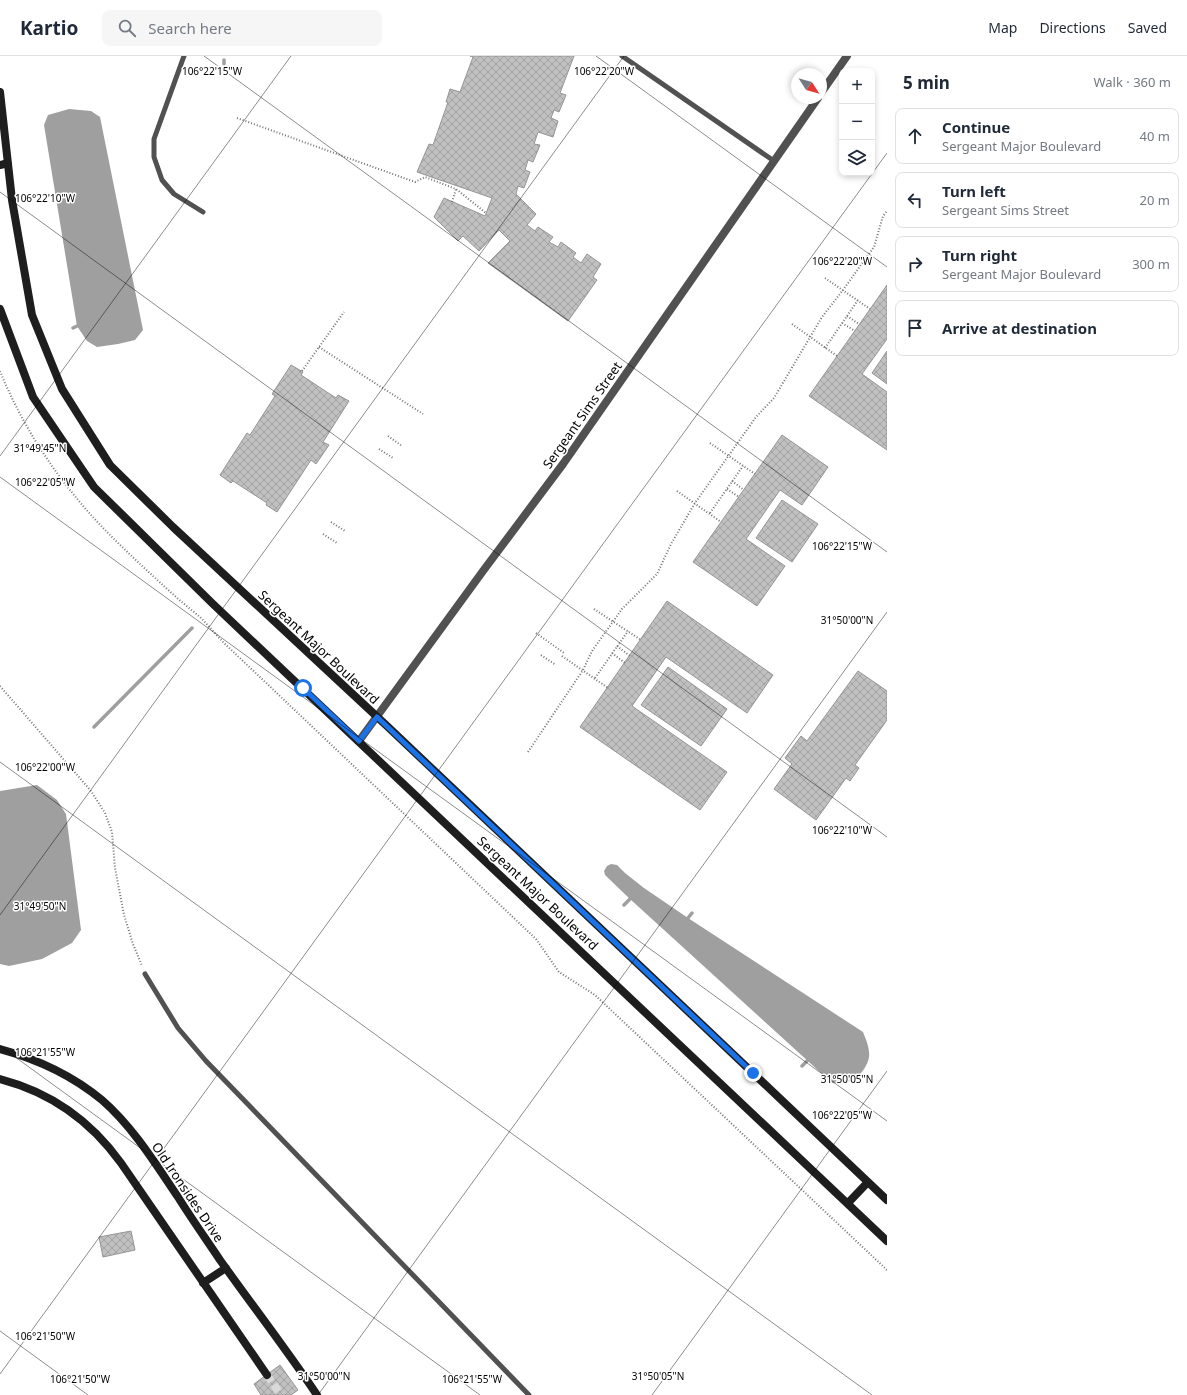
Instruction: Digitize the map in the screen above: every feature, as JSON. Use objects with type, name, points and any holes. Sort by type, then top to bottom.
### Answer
[{"type":"street","points":[[827,84],[847,56]]},
{"type":"street","name":"Sergeant Major Boulevard","points":[[0,92],[4,164],[12,200],[32,315],[62,389],[110,465],[173,527],[377,717],[887,1200]]},
{"type":"street","name":"Sergeant Sims Street","points":[[359,741],[563,464],[814,104]]},
{"type":"street","name":"Sergeant Major Boulevard","points":[[0,309],[33,397],[94,487],[213,604],[887,1241]]},
{"type":"street","name":"Old Ironsides Drive","points":[[0,1049],[42,1063],[67,1075],[91,1091],[111,1108],[136,1136],[246,1298],[284,1347],[317,1395]]},
{"type":"street","points":[[0,1079],[40,1093],[70,1111],[95,1131],[121,1163],[267,1375]]},
{"type":"street","points":[[848,1203],[868,1182]]},
{"type":"street","points":[[204,1283],[226,1268]]},
{"type":"lane","points":[[184,56],[154,139],[154,157],[162,180],[174,194],[203,212]]},
{"type":"lane","points":[[622,56],[774,161]]},
{"type":"lane","points":[[145,974],[178,1028],[206,1061],[529,1395]]},
{"type":"path","points":[[237,118],[415,182],[425,177],[456,189],[486,213]]},
{"type":"path","points":[[452,202],[456,189]]},
{"type":"path","points":[[528,752],[582,670],[592,651],[622,609],[657,574],[671,544],[695,503],[756,417],[774,398],[822,317],[844,290],[874,247],[883,216],[887,211]]},
{"type":"path","points":[[824,278],[844,290],[870,309]]},
{"type":"path","points":[[825,348],[858,300]]},
{"type":"path","points":[[302,371],[344,312]]},
{"type":"path","points":[[847,316],[859,324]]},
{"type":"path","points":[[842,323],[855,331]]},
{"type":"path","points":[[792,324],[837,356]]},
{"type":"path","points":[[319,347],[423,414]]},
{"type":"path","points":[[0,371],[7,389],[46,458],[78,500],[111,536],[167,589],[200,617],[224,643],[536,939],[559,972],[595,994],[887,1270]]},
{"type":"path","points":[[388,436],[402,446]]},
{"type":"path","points":[[710,444],[755,474]]},
{"type":"path","points":[[379,449],[393,458]]},
{"type":"path","points":[[710,513],[742,466]]},
{"type":"path","points":[[732,481],[744,490]]},
{"type":"path","points":[[727,488],[739,497]]},
{"type":"path","points":[[677,491],[721,522]]},
{"type":"path","points":[[330,522],[345,532]]},
{"type":"path","points":[[323,534],[337,543]]},
{"type":"path","points":[[594,609],[641,640]]},
{"type":"path","points":[[595,678],[628,631]]},
{"type":"path","points":[[536,633],[582,670],[608,688]]},
{"type":"path","points":[[617,646],[630,656]]},
{"type":"path","points":[[612,653],[625,663]]},
{"type":"path","points":[[541,655],[556,665]]},
{"type":"path","points":[[0,686],[91,791],[105,813],[112,832],[115,868],[124,915],[133,944],[145,974]]},
{"type":"shaded area","points":[[69,109],[91,111],[100,117],[143,330],[135,340],[97,347],[87,341],[77,326],[44,125],[48,115]]},
{"type":"shaded area","points":[[37,785],[57,800],[66,814],[81,930],[72,943],[42,959],[9,966],[0,964],[0,791]]},
{"type":"shaded area","points":[[611,864],[617,865],[644,888],[688,918],[863,1032],[868,1047],[869,1057],[866,1066],[860,1074],[848,1082],[832,1083],[605,875],[604,871],[607,866]]},
{"type":"building","points":[[470,56],[574,56],[560,93],[566,95],[559,112],[554,110],[551,118],[558,121],[553,137],[538,132],[534,144],[540,145],[533,162],[528,160],[525,170],[530,172],[524,188],[518,186],[516,194],[536,214],[527,225],[535,231],[538,227],[553,237],[549,242],[558,247],[561,242],[576,253],[573,257],[581,263],[587,254],[601,264],[593,277],[597,280],[568,321],[488,263],[510,241],[499,230],[479,251],[463,236],[458,241],[434,217],[444,198],[485,216],[492,198],[417,172],[429,144],[433,145],[448,102],[446,102],[450,89],[460,92],[473,57]]},
{"type":"building","points":[[887,285],[887,339],[862,374],[887,392],[887,450],[809,396]]},
{"type":"building","points":[[887,351],[887,384],[872,373]]},
{"type":"building","points":[[291,365],[303,372],[301,375],[336,398],[338,395],[349,401],[323,442],[329,445],[316,464],[311,460],[277,512],[266,505],[267,503],[233,481],[231,483],[220,475],[247,433],[250,435],[275,396],[272,394]]},
{"type":"building","points":[[782,435],[828,467],[802,505],[780,490],[746,539],[785,566],[757,606],[693,562]]},
{"type":"building","points":[[782,500],[818,524],[792,562],[756,538]]},
{"type":"building","points":[[667,601],[773,675],[747,713],[666,657],[632,706],[727,772],[700,810],[580,727]]},
{"type":"building","points":[[668,667],[727,709],[701,746],[641,705]]},
{"type":"building","points":[[858,671],[887,691],[887,720],[855,765],[859,768],[850,781],[846,778],[816,820],[774,789],[792,764],[785,758],[801,736],[807,741]]},
{"type":"building","points":[[131,1231],[135,1250],[103,1257],[99,1237]]},
{"type":"building","points":[[280,1365],[298,1390],[291,1395],[261,1395],[254,1384]]},
{"type":"waterway","points":[[73,328],[77,326]]},
{"type":"waterway","points":[[94,727],[192,628]]},
{"type":"waterway","points":[[624,905],[630,899]]},
{"type":"waterway","points":[[688,918],[692,913]]},
{"type":"waterway","points":[[802,1066],[808,1060]]},
{"type":"tunnel","points":[[267,1375],[281,1395]]},
{"type":"route","points":[[303,688],[359,741],[377,717],[753,1073]]}]
